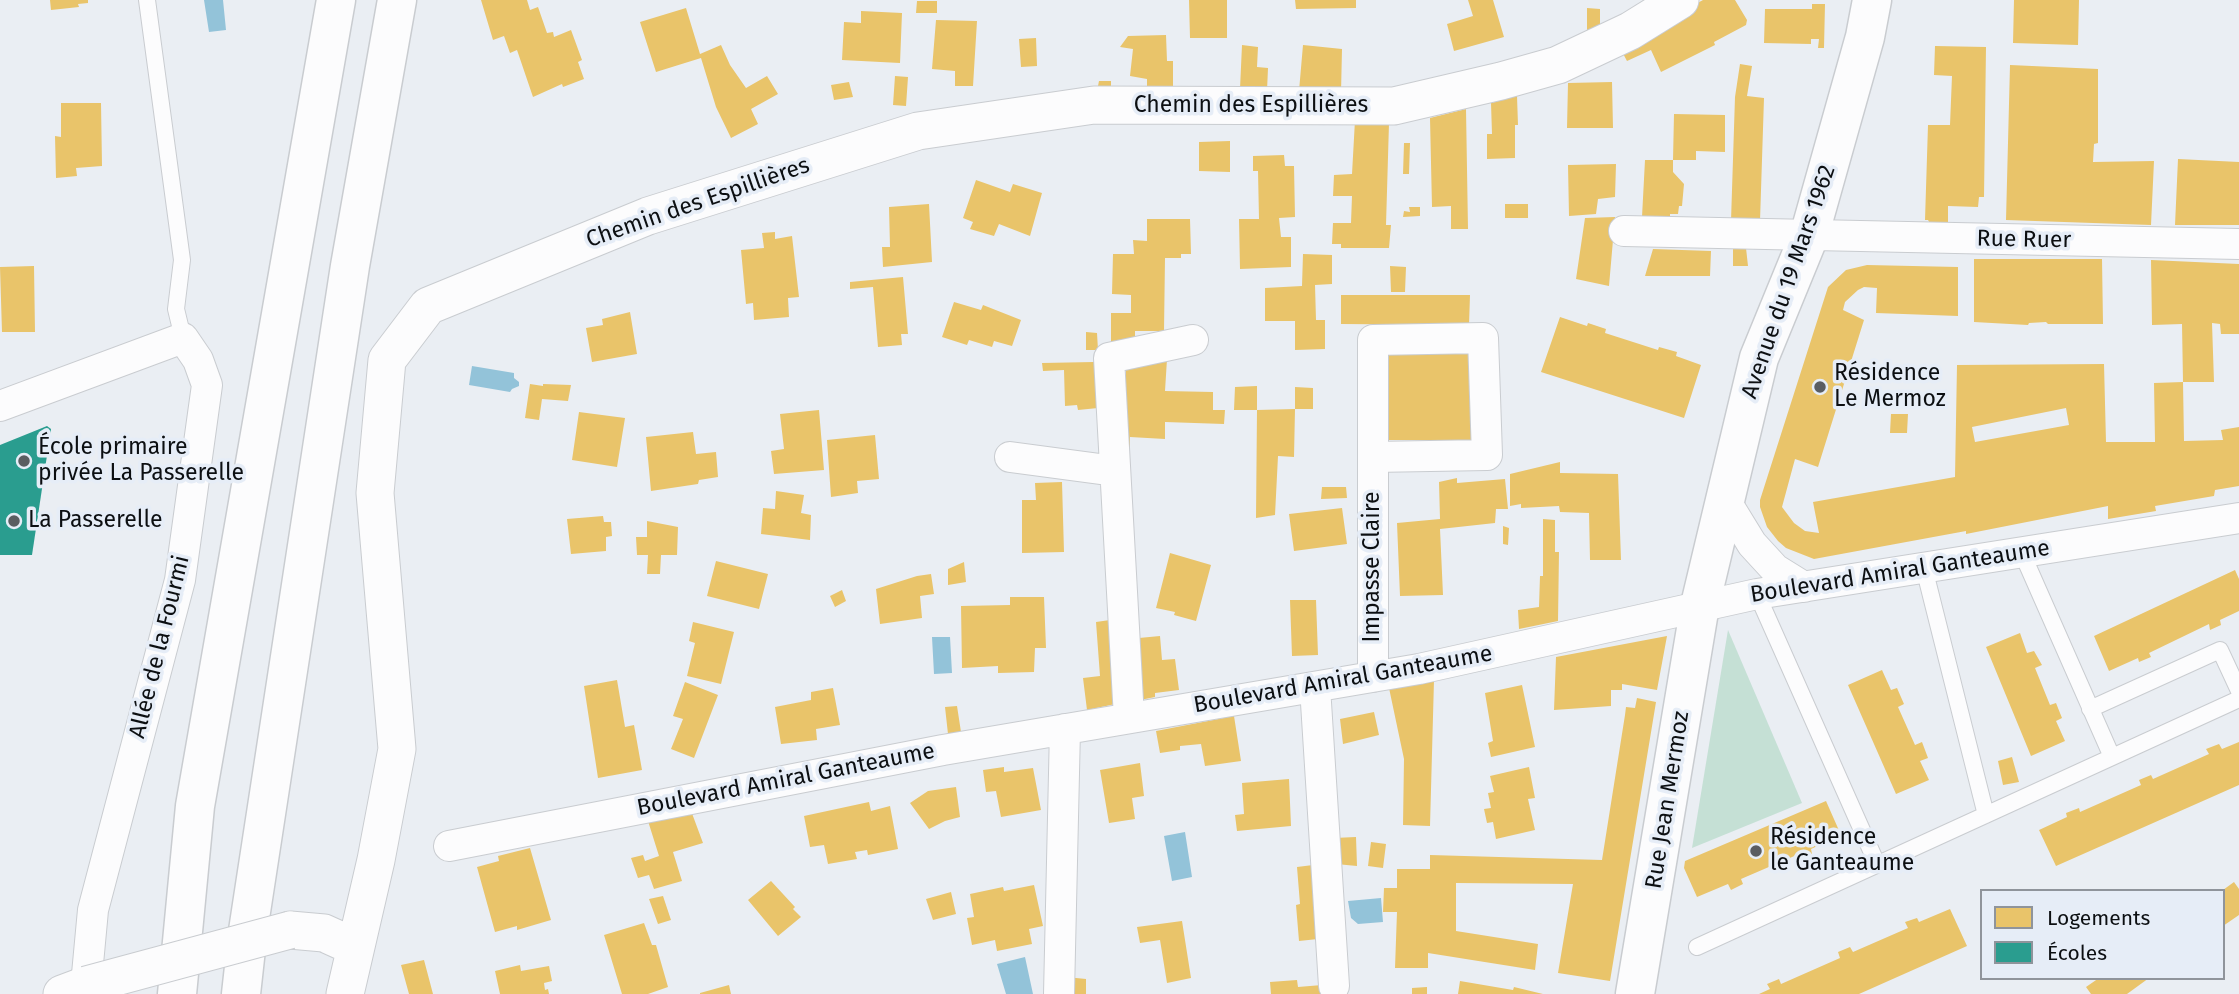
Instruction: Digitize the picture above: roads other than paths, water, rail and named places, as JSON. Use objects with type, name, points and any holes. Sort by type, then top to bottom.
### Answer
[{"type":"main road","points":[[178,979],[195,806],[336,0]]},
{"type":"main road","points":[[242,982],[350,266],[397,0]]},
{"type":"main road","name":"Avenue du 19 Mars 1962","points":[[1700,606],[1759,358],[1809,236],[1865,37],[1872,0]]},
{"type":"main road","name":"Rue Jean Mermoz","points":[[1636,994],[1700,606]]},
{"type":"street","name":"Chemin des Espillières","points":[[345,994],[376,860],[397,750],[375,493],[387,360],[428,306],[648,216],[918,131],[1094,105],[1394,106],[1559,65],[1630,31],[1680,0]]},
{"type":"street","name":"Rue Ruer","points":[[1624,231],[2239,244]]},
{"type":"street","points":[[0,406],[183,338]]},
{"type":"street","name":"Allée de la Fourmi","points":[[74,989],[180,580],[207,385],[198,360],[183,338]]},
{"type":"street","name":"Impasse Claire","points":[[1373,457],[1487,455],[1483,338],[1373,341],[1373,457],[1373,677]]},
{"type":"street","points":[[1129,718],[1109,358],[1193,340]]},
{"type":"street","points":[[1010,457],[1115,471]]},
{"type":"street","points":[[1725,500],[1752,544],[1775,569],[1804,587]]},
{"type":"street","name":"Boulevard Amiral Ganteaume","points":[[449,846],[943,750],[1419,669],[1757,594],[2239,518]]},
{"type":"street","points":[[1315,687],[1334,986]]},
{"type":"street","points":[[1059,994],[1065,729]]},
{"type":"street","points":[[74,989],[290,930],[324,933],[355,947]]},
{"type":"lane","points":[[147,0],[182,260],[176,309],[183,338]]},
{"type":"lane","points":[[2021,553],[2112,757]]},
{"type":"lane","points":[[1924,568],[1986,815]]},
{"type":"lane","points":[[1757,594],[1877,864]]},
{"type":"lane","points":[[2090,709],[2220,650],[2239,691]]},
{"type":"lane","points":[[1697,947],[2239,699]]},
{"type":"water","points":[[204,0],[223,0],[226,30],[209,32]]},
{"type":"water","points":[[472,366],[514,373],[519,386],[510,392],[469,385]]},
{"type":"water","points":[[932,637],[950,637],[952,673],[934,674]]},
{"type":"water","points":[[1185,832],[1192,877],[1172,881],[1164,836]]},
{"type":"water","points":[[1381,898],[1383,922],[1358,924],[1351,918],[1348,901]]},
{"type":"water","points":[[1025,957],[1033,994],[1006,994],[997,964]]},
{"type":"place","name":"Résidence Le Mermoz","points":[[1820,387]]},
{"type":"place","name":"École primaire privée La Passerelle","points":[[24,461]]},
{"type":"place","name":"La Passerelle","points":[[14,521]]},
{"type":"place","name":"Résidence le Ganteaume","points":[[1756,851]]}]
